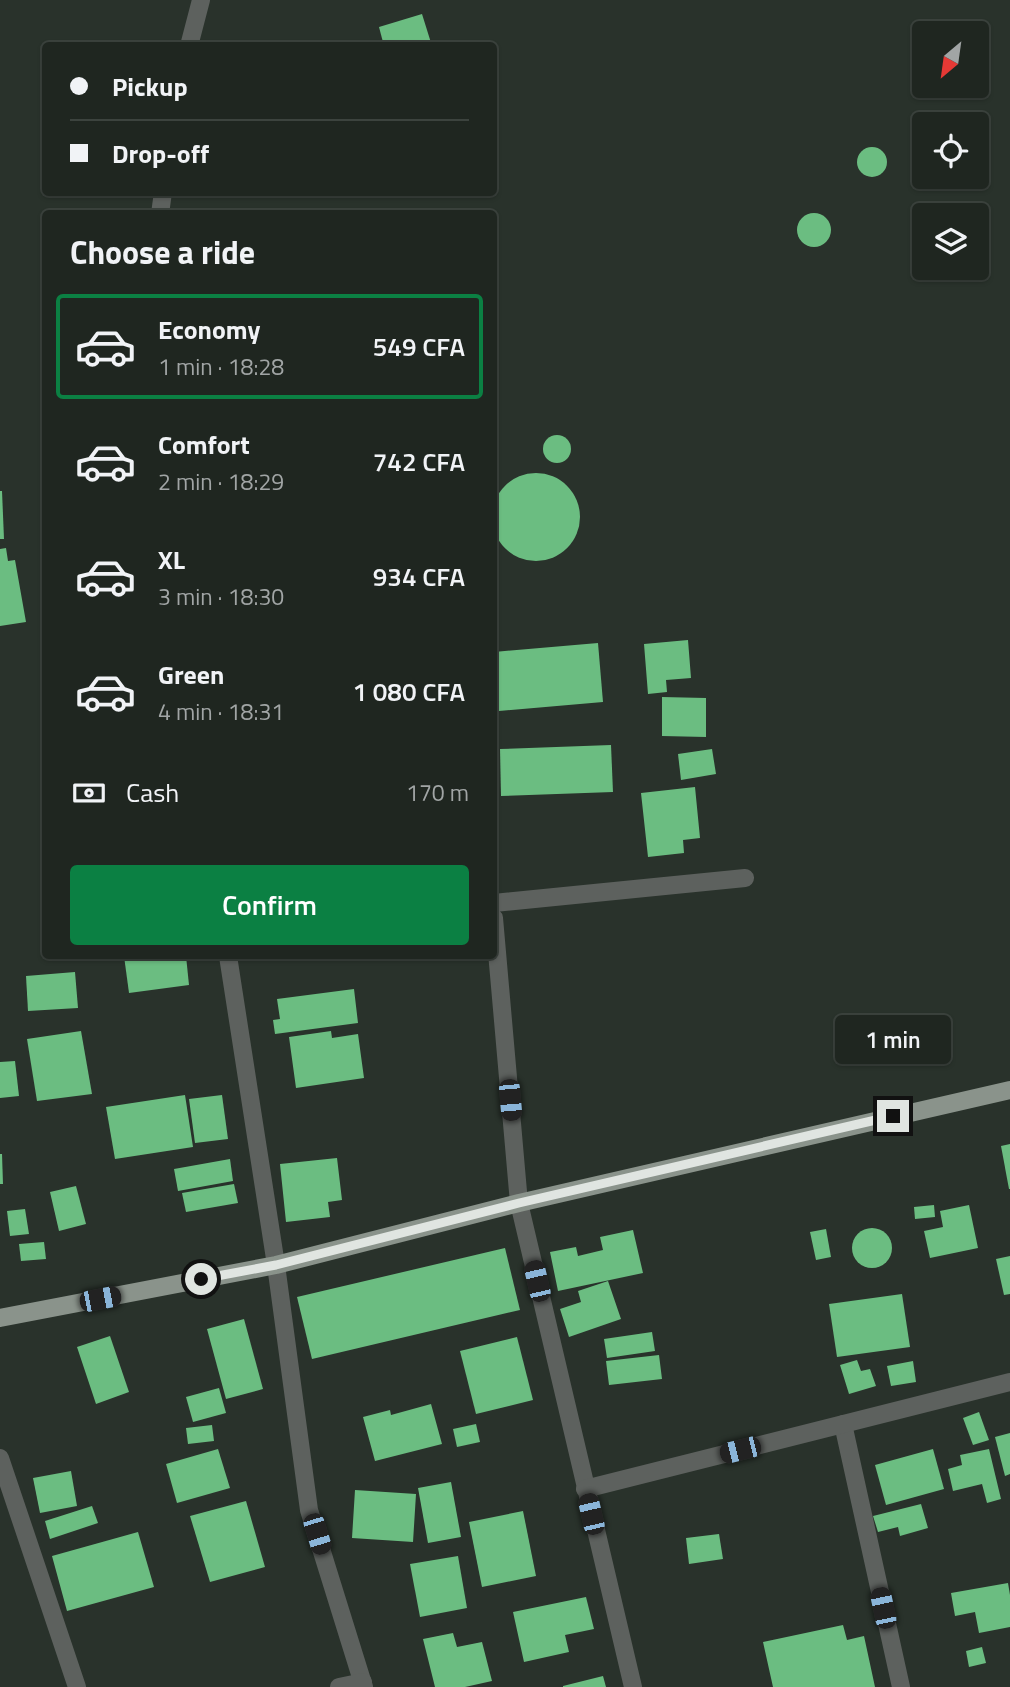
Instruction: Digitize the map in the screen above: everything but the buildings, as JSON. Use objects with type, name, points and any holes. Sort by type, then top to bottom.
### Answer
[{"type":"main road","points":[[0,1318],[276,1265],[519,1203],[1010,1090]]},
{"type":"street","points":[[190,42],[201,0]]},
{"type":"street","points":[[497,903],[745,878]]},
{"type":"street","points":[[497,952],[519,1203],[633,1687]]},
{"type":"street","points":[[228,959],[276,1265],[309,1510],[363,1685],[339,1687]]},
{"type":"street","points":[[586,1489],[1010,1382]]},
{"type":"street","points":[[843,1424],[901,1687]]},
{"type":"street","points":[[0,1458],[77,1687]]},
{"type":"route","points":[[201,1279],[276,1265],[519,1203],[893,1116]]}]
